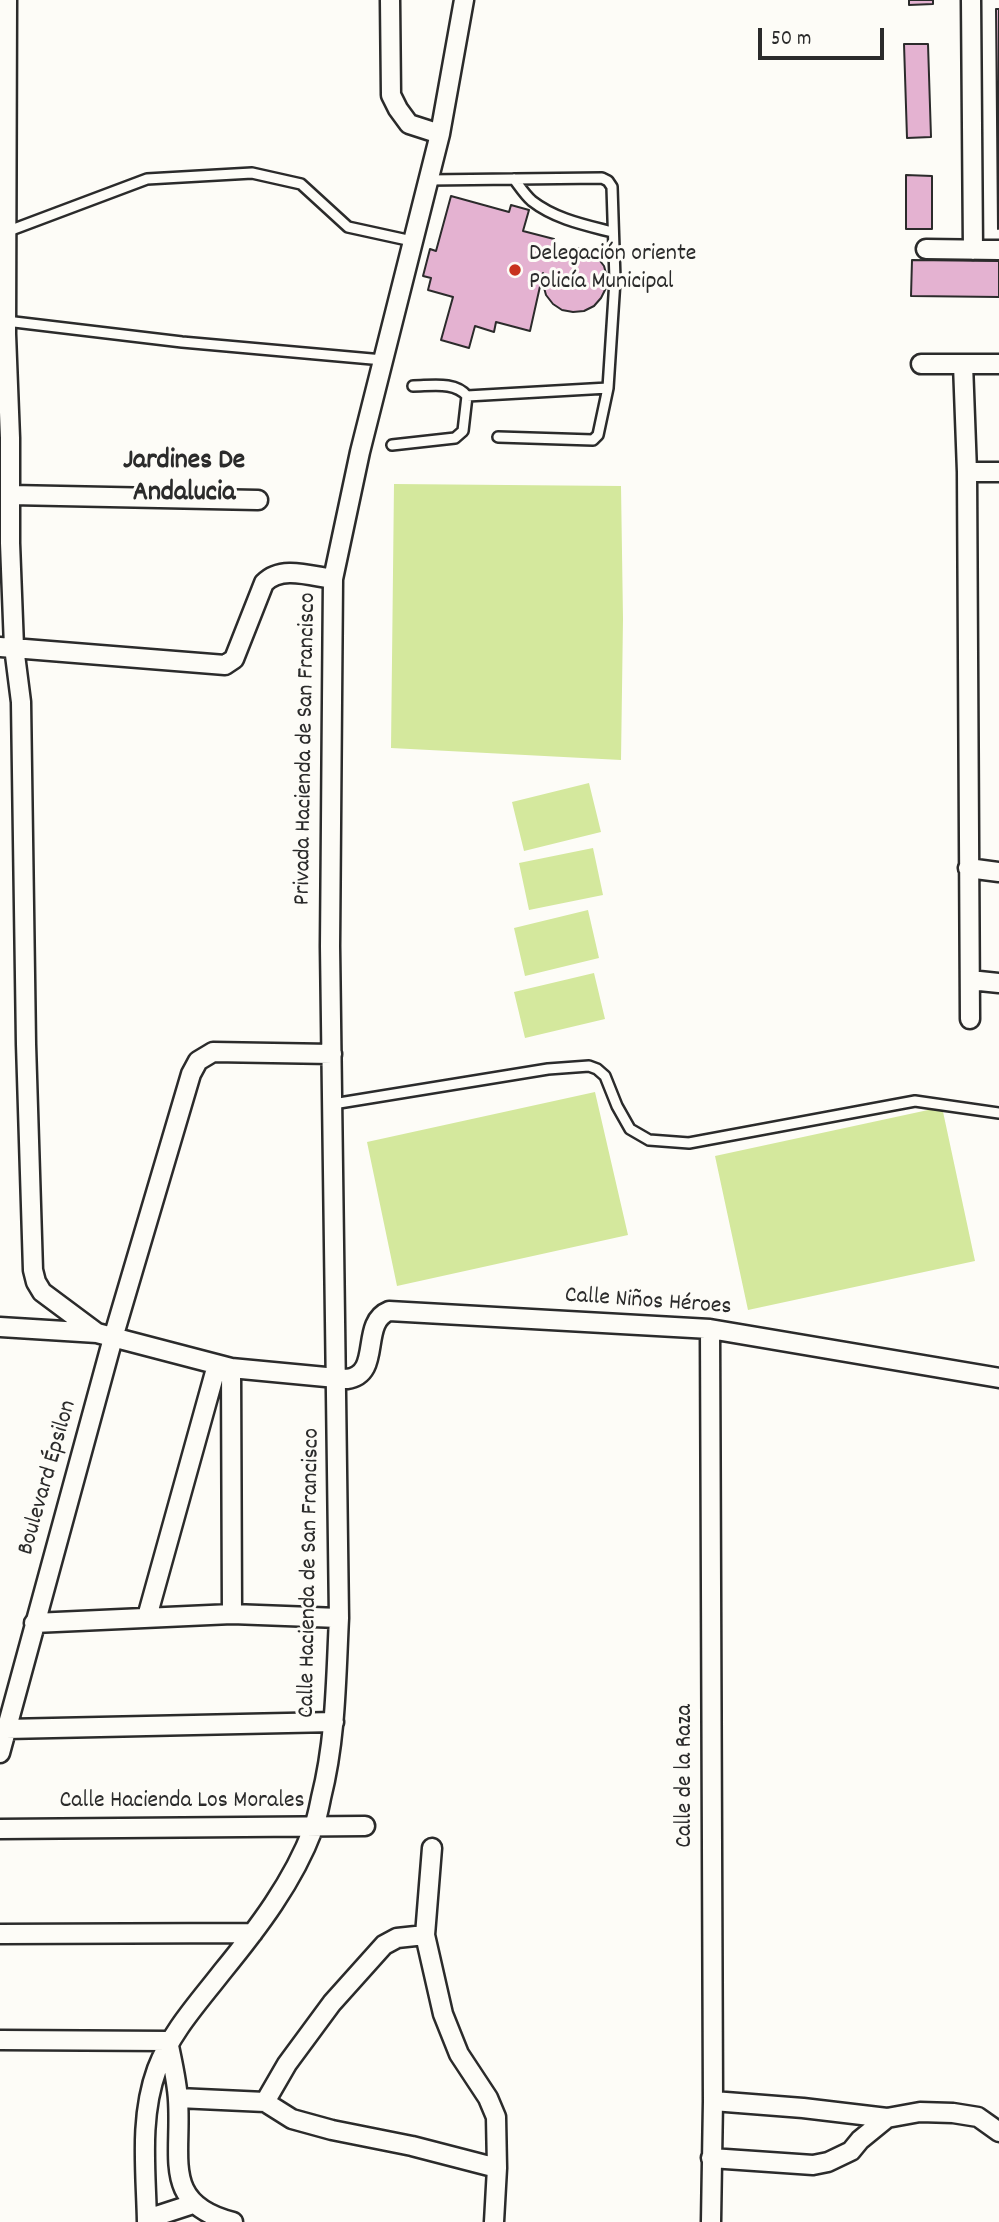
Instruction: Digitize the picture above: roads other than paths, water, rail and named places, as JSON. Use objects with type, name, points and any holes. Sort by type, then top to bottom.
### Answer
[{"type":"street","points":[[7,0],[4,21],[3,131],[5,438],[11,495],[5,543],[7,647],[20,702],[33,1270],[36,1282],[43,1292],[105,1336]]},
{"type":"street","points":[[390,0],[391,95],[398,110],[410,124],[440,134]]},
{"type":"street","name":"Privada Hacienda de San Francisco","points":[[337,1378],[330,946],[334,579],[360,452],[440,134],[464,0]]},
{"type":"street","points":[[971,0],[973,250]]},
{"type":"street","points":[[926,249],[999,250]]},
{"type":"street","points":[[921,364],[999,364]]},
{"type":"street","points":[[964,364],[970,1019]]},
{"type":"street","points":[[967,472],[999,472]]},
{"type":"street","points":[[11,495],[258,500]]},
{"type":"street","points":[[7,647],[225,665],[234,659],[264,583],[271,576],[281,572],[334,579]]},
{"type":"street","points":[[968,868],[999,872]]},
{"type":"street","points":[[970,980],[999,983]]},
{"type":"street","name":"Boulevard Épsilon","points":[[0,1753],[105,1336],[191,1074],[198,1061],[213,1052],[332,1054]]},
{"type":"street","name":"Calle Niños Héroes","points":[[337,1378],[357,1378],[363,1372],[367,1366],[374,1326],[383,1314],[389,1311],[710,1329],[999,1378]]},
{"type":"street","points":[[0,1327],[105,1336],[224,1366],[337,1378]]},
{"type":"street","name":"Calle de la Raza","points":[[710,1329],[713,2101],[711,2222]]},
{"type":"street","points":[[224,1366],[232,1615]]},
{"type":"street","points":[[148,1617],[224,1366]]},
{"type":"street","name":"Calle Hacienda de San Francisco","points":[[147,2221],[144,2146],[149,2099],[156,2071],[169,2041],[253,1933],[298,1863],[314,1826],[327,1774],[334,1722],[339,1618],[337,1378]]},
{"type":"street","points":[[34,1623],[232,1615],[339,1618]]},
{"type":"street","points":[[6,1729],[334,1722]]},
{"type":"street","name":"Calle Hacienda Los Morales","points":[[0,1829],[365,1826]]},
{"type":"street","points":[[432,1849],[425,1935],[443,2014],[458,2054],[488,2098],[496,2117],[494,2222]]},
{"type":"street","points":[[0,1934],[253,1933]]},
{"type":"street","points":[[265,2102],[287,2064],[332,2003],[384,1945],[397,1938],[425,1935]]},
{"type":"street","points":[[0,2040],[169,2041],[178,2098],[179,2174],[185,2192],[193,2204],[213,2217],[233,2222]]},
{"type":"street","points":[[178,2098],[265,2102],[292,2119],[496,2168]]},
{"type":"street","points":[[713,2101],[887,2118],[920,2112],[953,2113],[978,2117],[999,2132]]},
{"type":"street","points":[[711,2158],[813,2165],[828,2162],[851,2151],[887,2118]]},
{"type":"street","points":[[147,2221],[174,2216],[193,2204]]},
{"type":"lane","points":[[3,232],[147,179],[252,173],[301,184],[348,227],[412,241]]},
{"type":"lane","points":[[428,180],[602,178],[612,187],[615,279],[608,388],[598,435],[593,440],[498,437]]},
{"type":"lane","points":[[514,179],[530,199],[542,208],[569,220],[612,232]]},
{"type":"lane","points":[[4,330],[383,360]]},
{"type":"lane","points":[[414,386],[457,387],[467,396],[608,388]]},
{"type":"lane","points":[[393,444],[455,438],[460,435],[463,431],[467,396]]},
{"type":"lane","points":[[333,1104],[548,1069],[589,1066],[605,1076],[630,1129],[649,1140],[689,1143],[915,1101],[999,1113]]},
{"type":"place","name":"Delegación oriente Policía Municipal","points":[[515,270]]},
{"type":"district","name":"Jardines De Andalucia","points":[[184,479]]}]
